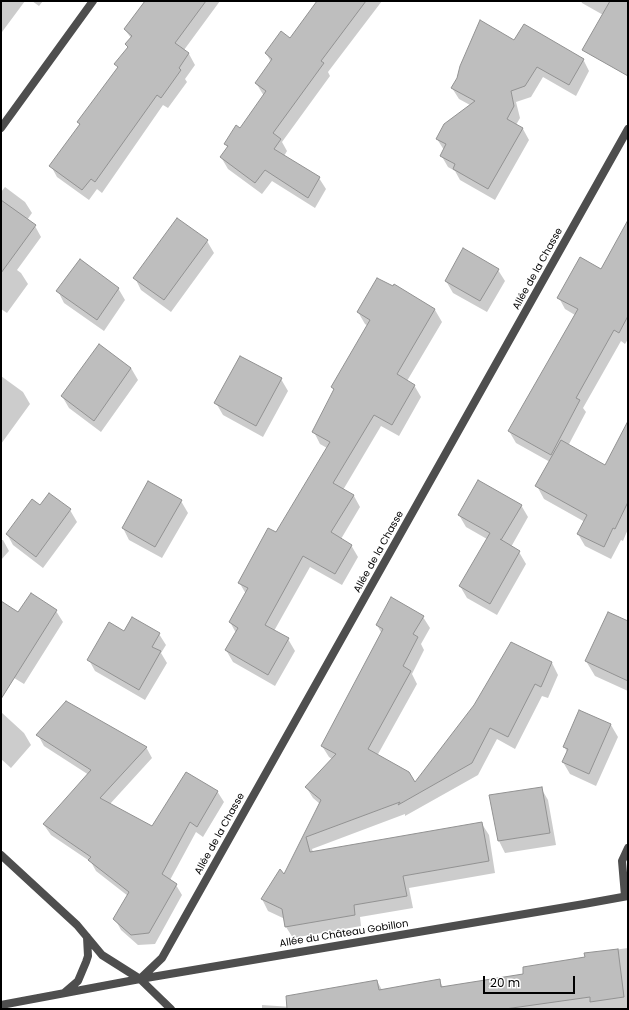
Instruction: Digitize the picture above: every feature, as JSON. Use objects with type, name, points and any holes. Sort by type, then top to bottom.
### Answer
[{"type":"street","points":[[1,128],[93,1]]},
{"type":"street","name":"Allée de la Chasse","points":[[140,979],[162,958],[628,129]]},
{"type":"street","points":[[627,896],[622,861],[628,848]]},
{"type":"street","points":[[1,855],[77,925],[102,955],[140,979],[170,1009]]},
{"type":"street","name":"Allée du Château Gobillon","points":[[1,1005],[140,979],[627,896]]},
{"type":"street","points":[[64,993],[78,981],[88,956],[87,937]]},
{"type":"building","points":[[145,1],[206,1],[175,43],[189,53],[179,68],[181,70],[161,98],[157,95],[95,182],[91,179],[82,190],[49,166],[80,124],[77,122],[118,67],[114,64],[128,47],[125,44],[132,36],[124,29]]},
{"type":"building","points":[[317,1],[366,1],[321,61],[324,63],[273,133],[281,139],[274,149],[320,177],[308,198],[265,170],[255,183],[220,157],[228,146],[224,144],[236,125],[240,128],[266,91],[255,83],[272,59],[265,53],[281,31],[290,38]]},
{"type":"building","points":[[610,1],[628,1],[628,76],[582,50]]},
{"type":"building","points":[[480,20],[514,40],[524,24],[584,59],[569,85],[537,67],[525,86],[511,91],[514,106],[507,119],[523,128],[488,189],[453,169],[455,164],[440,156],[446,144],[436,139],[444,124],[475,101],[451,88],[457,78],[460,66]]},
{"type":"building","points":[[1,200],[36,225],[1,273]]},
{"type":"building","points":[[177,218],[208,240],[164,300],[133,278]]},
{"type":"building","points":[[628,220],[628,316],[619,333],[614,330],[576,398],[580,400],[551,455],[508,431],[578,309],[557,298],[580,257],[601,269]]},
{"type":"building","points":[[463,248],[499,269],[480,301],[445,281]]},
{"type":"building","points":[[80,259],[119,288],[97,320],[56,291]]},
{"type":"building","points":[[377,278],[393,286],[394,284],[435,309],[397,374],[415,385],[392,425],[374,415],[333,483],[354,495],[331,532],[352,545],[335,574],[303,556],[265,625],[289,638],[268,675],[225,650],[238,628],[229,622],[248,588],[238,583],[268,528],[276,532],[330,442],[312,432],[334,389],[331,387],[370,320],[357,312]]},
{"type":"building","points":[[99,344],[131,368],[94,421],[61,396]]},
{"type":"building","points":[[240,356],[282,378],[256,426],[214,403]]},
{"type":"building","points":[[628,421],[628,502],[615,529],[613,528],[604,547],[577,534],[587,515],[535,486],[561,440],[605,465]]},
{"type":"building","points":[[478,480],[522,505],[501,540],[520,551],[490,604],[459,586],[490,533],[458,515]]},
{"type":"building","points":[[148,481],[182,500],[155,547],[122,528]]},
{"type":"building","points":[[49,493],[71,509],[36,557],[6,534],[32,499],[40,505]]},
{"type":"building","points":[[31,593],[57,610],[1,699],[1,601],[18,612]]},
{"type":"building","points":[[391,597],[424,616],[413,634],[418,637],[403,666],[411,671],[368,749],[409,772],[415,782],[474,705],[511,642],[552,662],[541,687],[535,684],[508,737],[490,728],[472,763],[398,805],[400,802],[306,837],[310,852],[482,822],[489,861],[403,876],[407,896],[354,905],[355,915],[285,927],[282,909],[261,899],[280,869],[284,874],[321,800],[305,787],[336,754],[321,746],[383,629],[376,625]]},
{"type":"building","points":[[608,612],[628,621],[628,681],[585,661]]},
{"type":"building","points":[[132,617],[160,633],[152,647],[161,651],[139,690],[87,660],[109,622],[124,631]]},
{"type":"building","points":[[66,701],[147,747],[100,798],[152,826],[186,772],[218,791],[197,827],[190,822],[162,874],[177,884],[149,933],[131,935],[113,919],[129,892],[88,860],[91,857],[43,824],[91,770],[36,735]]},
{"type":"building","points":[[579,710],[611,724],[589,774],[562,762],[568,749],[563,747]]},
{"type":"building","points":[[542,787],[550,833],[498,841],[489,795]]},
{"type":"building","points":[[618,949],[624,997],[590,1002],[590,997],[505,1009],[287,1009],[286,996],[377,980],[379,990],[440,979],[441,987],[523,974],[523,967],[585,957],[584,953]]}]
